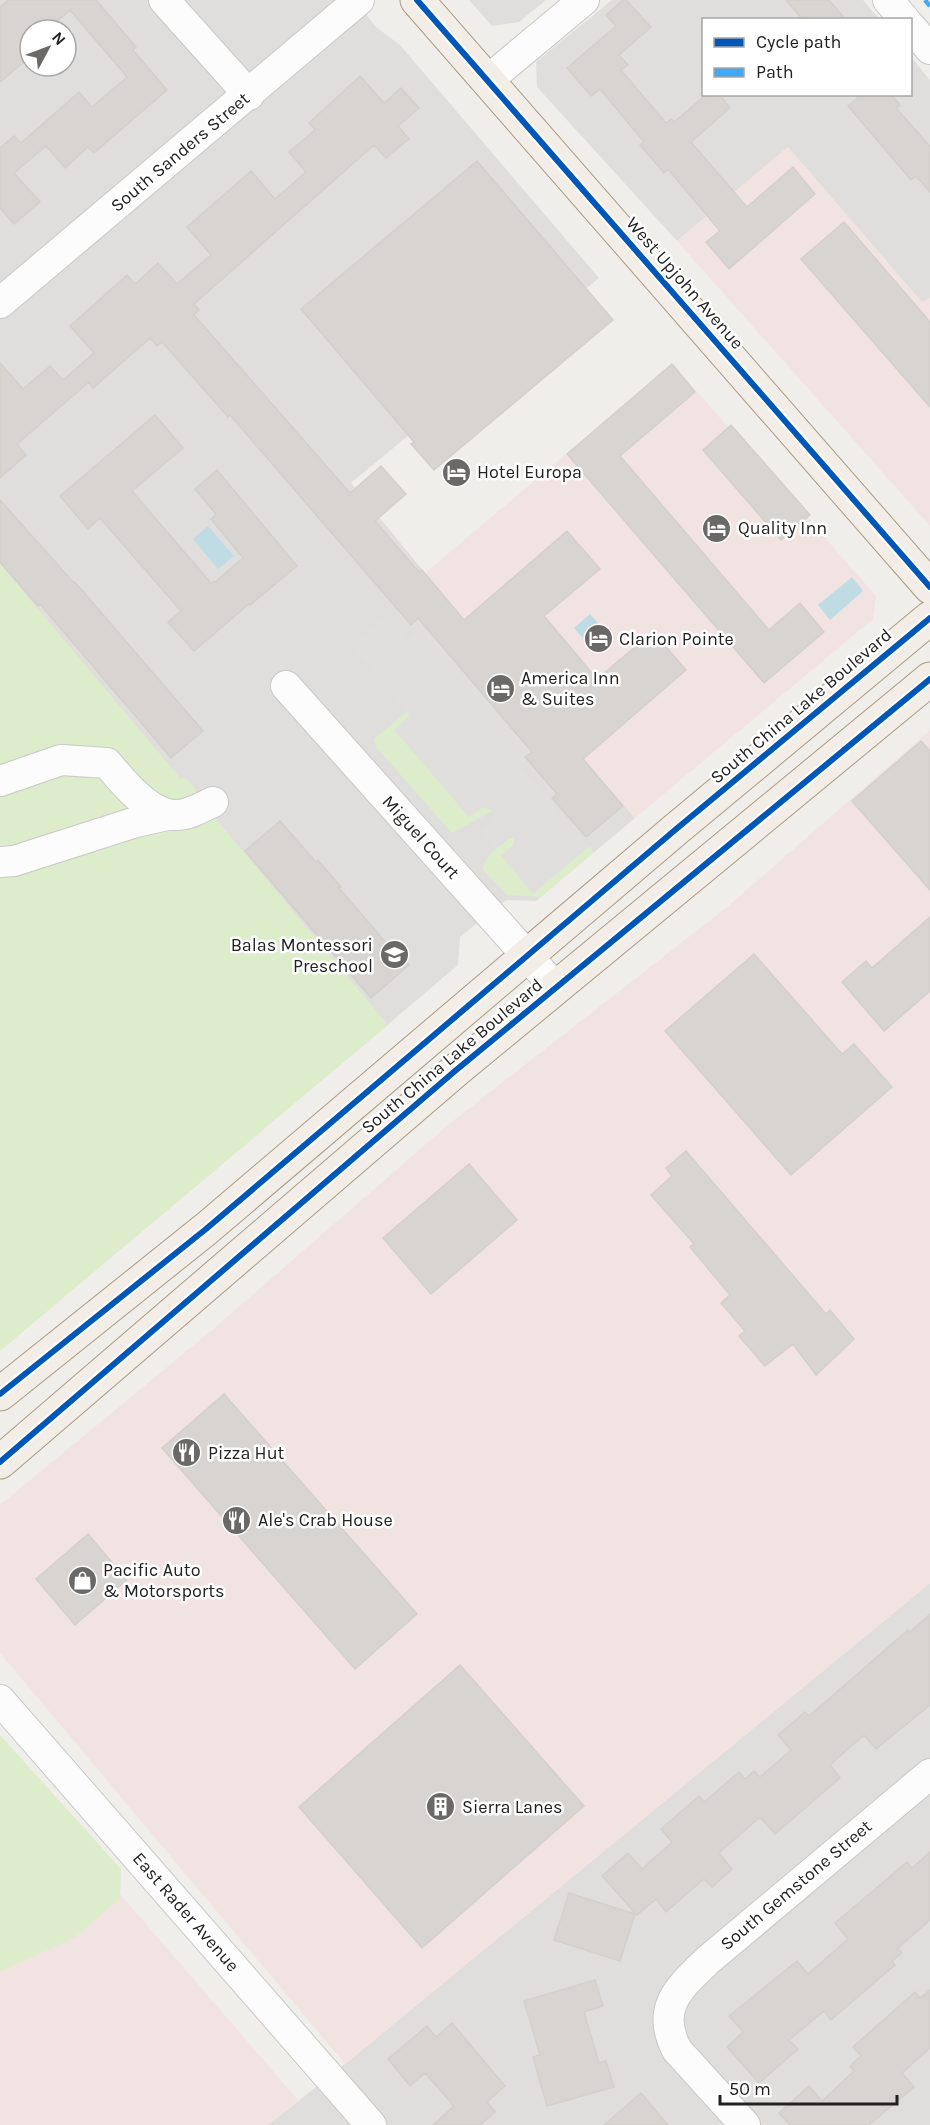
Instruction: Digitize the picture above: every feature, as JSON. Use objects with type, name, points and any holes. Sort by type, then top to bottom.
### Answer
[{"type":"main road","name":"West Upjohn Avenue","points":[[417,0],[930,587]]},
{"type":"main road","name":"South China Lake Boulevard","points":[[0,1394],[206,1229],[675,830],[930,618]]},
{"type":"main road","name":"South China Lake Boulevard","points":[[0,1462],[455,1071],[930,679]]},
{"type":"street","points":[[164,0],[249,95]]},
{"type":"street","name":"South Sanders Street","points":[[0,303],[359,0]]},
{"type":"street","points":[[488,80],[584,0]]},
{"type":"street","points":[[888,0],[903,18]]},
{"type":"street","points":[[912,28],[930,49]]},
{"type":"street","name":"Miguel Court","points":[[286,686],[556,988]]},
{"type":"street","points":[[0,781],[61,760],[106,763],[134,795],[167,815]]},
{"type":"street","points":[[5,863],[136,822],[167,815],[179,815],[213,802]]},
{"type":"street","name":"East Rader Avenue","points":[[0,1700],[371,2125]]},
{"type":"street","name":"South Gemstone Street","points":[[745,2125],[677,2050],[670,2036],[668,2019],[670,2004],[679,1989],[708,1960],[930,1774]]},
{"type":"shaded area","points":[[0,0],[354,0],[376,27],[400,45],[599,278],[351,483],[635,818],[536,901],[506,900],[460,937],[458,965],[385,1027],[0,568]]},
{"type":"shaded area","points":[[469,0],[546,0],[519,22],[492,26]]},
{"type":"shaded area","points":[[612,0],[863,0],[878,18],[702,18],[702,96],[912,96],[912,58],[930,80],[930,312],[788,147],[677,241],[537,87],[536,62]]},
{"type":"shaded area","points":[[788,147],[922,302],[930,298],[930,526],[677,241]]},
{"type":"shaded area","points":[[673,364],[876,596],[873,619],[635,818],[425,573]]},
{"type":"shaded area","points":[[388,615],[408,638],[422,626],[533,754],[520,766],[588,846],[533,894],[501,856],[515,844],[514,837],[510,836],[495,849],[481,831],[492,821],[493,811],[484,807],[469,817],[394,730],[410,715],[351,646]]},
{"type":"shaded area","points":[[930,730],[930,1583],[345,2064],[0,1653],[0,1505],[212,1330],[449,1124],[727,907]]},
{"type":"shaded area","points":[[930,1583],[930,2125],[268,2125],[345,2064]]},
{"type":"shaded area","points":[[0,1755],[298,2100],[268,2125],[0,2125]]},
{"type":"green space","points":[[0,564],[181,779],[185,777],[195,788],[196,795],[388,1025],[0,1351]]},
{"type":"green space","points":[[407,711],[411,716],[395,730],[469,817],[484,807],[490,807],[492,811],[452,833],[376,747],[374,739]]},
{"type":"green space","points":[[510,838],[514,838],[514,844],[502,856],[533,893],[590,846],[594,852],[541,897],[507,895],[483,870],[489,856]]},
{"type":"green space","points":[[0,1735],[121,1869],[120,1898],[80,1933],[74,1938],[0,1972]]},
{"type":"water","points":[[208,526],[234,556],[218,569],[193,539]]},
{"type":"water","points":[[852,577],[863,591],[830,620],[818,605]]},
{"type":"water","points":[[590,614],[611,638],[595,652],[574,628]]},
{"type":"building","points":[[8,0],[96,0],[136,47],[133,50],[167,90],[94,153],[88,147],[65,168],[46,146],[14,173],[40,202],[14,224],[0,208],[0,148],[14,136],[21,143],[79,92],[92,107],[127,77],[70,10],[61,18],[18,18],[18,67],[0,82],[0,7]]},
{"type":"building","points":[[626,0],[651,27],[619,55],[628,65],[621,70],[666,123],[671,119],[674,122],[705,96],[721,96],[730,108],[691,142],[747,207],[793,167],[815,194],[729,269],[706,242],[720,231],[668,169],[664,173],[640,145],[644,142],[600,89],[591,96],[567,68],[616,26],[606,15]]},
{"type":"building","points":[[786,0],[829,0],[844,18],[801,18]]},
{"type":"building","points":[[360,76],[384,103],[401,88],[419,108],[398,126],[409,139],[386,158],[374,145],[194,304],[199,310],[194,315],[350,493],[381,466],[406,494],[375,521],[419,572],[422,570],[464,620],[567,531],[600,569],[544,616],[597,679],[653,632],[686,670],[583,759],[623,806],[586,837],[552,798],[557,794],[525,757],[532,752],[418,618],[411,625],[230,415],[228,417],[162,342],[157,346],[150,338],[93,388],[89,382],[17,444],[26,455],[0,478],[0,363],[23,389],[50,366],[63,380],[94,353],[70,326],[127,275],[135,284],[158,263],[177,284],[211,255],[187,227],[251,171],[275,199],[306,172],[289,152],[315,130],[309,123]]},
{"type":"building","points":[[860,96],[893,96],[900,105],[896,108],[930,146],[930,192],[916,176],[911,180],[848,106]]},
{"type":"building","points":[[477,161],[613,320],[434,470],[411,444],[414,442],[301,309]]},
{"type":"building","points":[[844,222],[930,322],[930,407],[801,259]]},
{"type":"building","points":[[672,364],[695,392],[620,456],[769,630],[800,603],[824,632],[764,683],[567,454]]},
{"type":"building","points":[[155,415],[183,448],[132,491],[211,583],[243,558],[211,519],[216,514],[195,489],[217,470],[297,566],[194,651],[168,622],[181,611],[100,518],[88,529],[60,496]]},
{"type":"building","points":[[731,425],[810,515],[781,540],[703,450]]},
{"type":"building","points":[[0,500],[75,582],[203,731],[171,758],[40,604],[38,606],[0,562]]},
{"type":"building","points":[[921,741],[930,751],[930,890],[852,801]]},
{"type":"building","points":[[280,821],[316,862],[318,860],[388,945],[390,943],[409,965],[371,998],[245,851]]},
{"type":"building","points":[[930,917],[930,991],[884,1031],[842,982],[866,961],[872,968]]},
{"type":"building","points":[[754,954],[842,1054],[854,1044],[892,1087],[791,1175],[665,1031]]},
{"type":"building","points":[[686,1151],[826,1314],[830,1310],[854,1339],[816,1375],[793,1344],[765,1366],[739,1336],[745,1331],[721,1303],[730,1295],[690,1247],[694,1244],[651,1195],[672,1176],[666,1168]]},
{"type":"building","points":[[469,1164],[517,1220],[431,1294],[383,1238]]},
{"type":"building","points":[[224,1394],[417,1614],[355,1669],[162,1448]]},
{"type":"building","name":"Pacific Auto & Motorsports","points":[[88,1534],[127,1580],[75,1625],[36,1579]]},
{"type":"building","points":[[930,1614],[930,1705],[876,1749],[864,1735],[830,1765],[840,1778],[775,1834],[760,1817],[719,1853],[732,1869],[712,1887],[704,1879],[666,1912],[656,1899],[637,1915],[602,1876],[628,1853],[642,1869],[672,1842],[661,1829],[699,1796],[704,1802],[739,1772],[745,1779],[754,1771],[760,1777],[791,1750],[778,1735],[805,1712],[809,1716],[908,1630],[910,1632]]},
{"type":"building","name":"Sierra Lanes","points":[[460,1665],[584,1806],[422,1948],[299,1807]]},
{"type":"building","points":[[930,1852],[930,1920],[898,1948],[902,1953],[892,1961],[895,1965],[831,2020],[824,2011],[789,2040],[798,2049],[759,2083],[727,2047],[743,2032],[729,2016],[797,1961],[808,1974],[848,1939],[835,1923],[907,1862],[912,1868]]},
{"type":"building","points":[[569,1893],[635,1914],[620,1961],[554,1940]]},
{"type":"building","points":[[595,1980],[603,2006],[584,2012],[599,2063],[606,2061],[614,2087],[547,2106],[533,2057],[540,2055],[524,2001]]},
{"type":"building","points":[[930,1990],[930,2048],[902,2073],[914,2087],[869,2125],[790,2125],[779,2113],[809,2086],[822,2101],[854,2071],[850,2066],[861,2056],[853,2047],[915,1992],[920,1998]]},
{"type":"building","points":[[452,2023],[505,2086],[487,2102],[495,2112],[480,2125],[433,2125],[454,2106],[425,2073],[410,2086],[388,2059],[427,2026],[436,2037]]},
{"type":"building","points":[[641,2093],[668,2125],[604,2125]]},
{"type":"marked path","points":[[925,0],[930,6]]},
{"type":"cycle path","points":[[417,0],[930,587]]},
{"type":"cycle path","points":[[0,1394],[206,1229],[675,830],[930,618]]},
{"type":"cycle path","points":[[0,1462],[455,1071],[930,679]]},
{"type":"place","name":"Hotel Europa","points":[[456,472]]},
{"type":"place","name":"Quality Inn","points":[[717,528]]},
{"type":"place","name":"Clarion Pointe","points":[[598,639]]},
{"type":"place","name":"America Inn & Suites","points":[[500,688]]},
{"type":"place","name":"Balas Montessori Preschool","points":[[394,955]]},
{"type":"place","name":"Pizza Hut","points":[[187,1453]]},
{"type":"place","name":"Ale's Crab House","points":[[237,1520]]},
{"type":"place","name":"Pacific Auto & Motorsports","points":[[82,1580]]},
{"type":"place","name":"Sierra Lanes","points":[[441,1807]]}]
